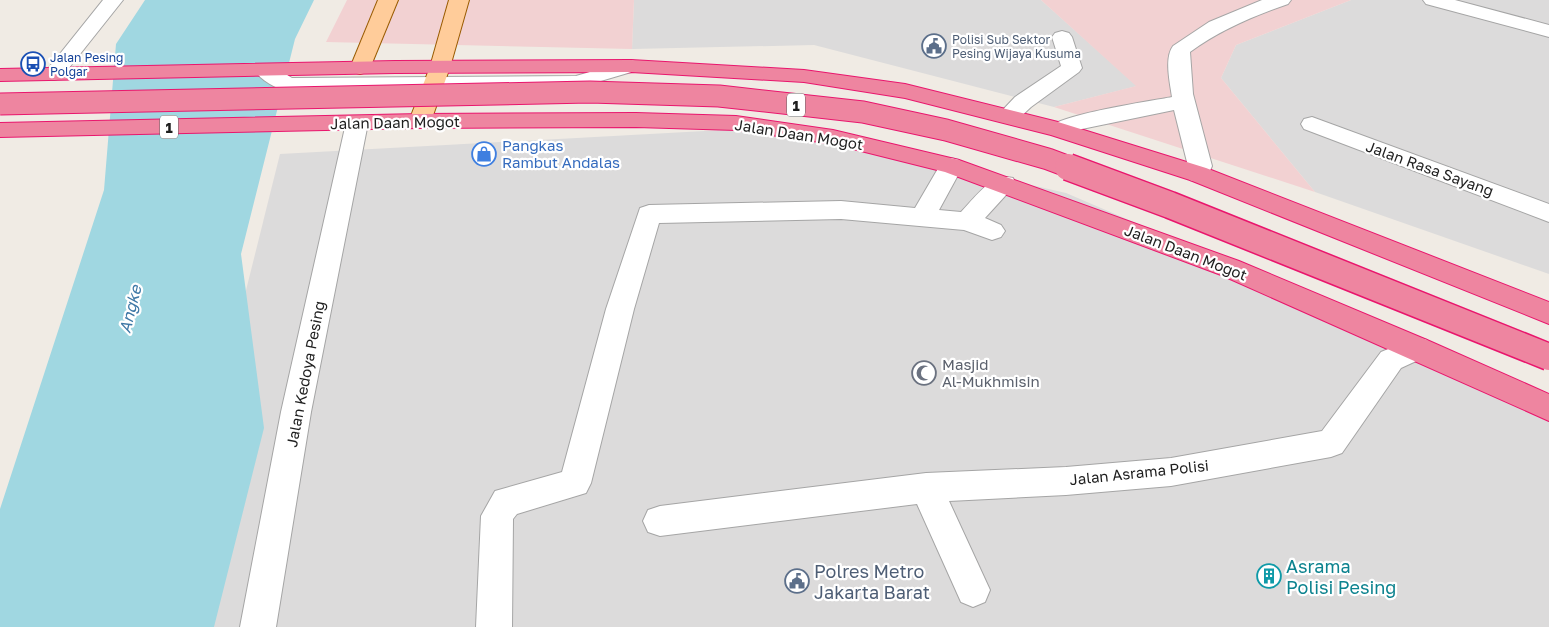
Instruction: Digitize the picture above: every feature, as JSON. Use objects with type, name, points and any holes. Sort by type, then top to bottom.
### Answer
[{"type":"highway","name":"1","points":[[310,77],[360,68],[437,75],[631,66],[804,76],[905,91],[1058,129],[1198,174],[1549,313]]},
{"type":"highway","points":[[0,75],[265,70]]},
{"type":"highway","name":"1","points":[[0,89],[600,80],[728,85],[841,96],[968,122],[1023,136],[1088,158],[1200,199],[1549,336]]},
{"type":"highway","name":"Jalan Daan Mogot","points":[[0,104],[590,92],[719,96],[863,112],[946,130],[1048,159],[1170,205],[1549,357]]},
{"type":"highway","name":"Jalan Daan Mogot","points":[[0,130],[420,121],[636,120],[736,123],[833,137],[951,166],[1230,268],[1417,348],[1549,408]]},
{"type":"main road","points":[[360,68],[388,0]]},
{"type":"main road","points":[[420,121],[437,75],[459,0]]},
{"type":"street","points":[[64,74],[113,0]]},
{"type":"street","points":[[1198,174],[1200,166],[1178,68],[1180,50],[1199,35],[1230,18],[1281,0]]},
{"type":"street","points":[[1433,0],[1549,32]]},
{"type":"street","points":[[1008,116],[1023,102],[1072,68],[1062,37]]},
{"type":"street","points":[[265,70],[287,85],[310,77],[437,75]]},
{"type":"street","points":[[1058,129],[1072,124],[1184,101]]},
{"type":"street","name":"Jalan Kedoya Pesing","points":[[258,627],[296,412],[357,123]]},
{"type":"street","name":"Jalan Rasa Sayang","points":[[1312,124],[1549,212]]},
{"type":"street","points":[[922,217],[951,166]]},
{"type":"street","points":[[967,221],[1004,184]]},
{"type":"street","points":[[494,627],[497,516],[506,502],[575,483],[620,309],[649,214],[841,210],[967,221],[992,231]]},
{"type":"street","name":"Jalan Asrama Polisi","points":[[660,521],[926,488],[1066,481],[1171,472],[1331,443],[1392,360],[1417,348]]},
{"type":"street","points":[[926,488],[972,590]]},
{"type":"shaded area","points":[[347,0],[634,0],[632,49],[326,42]]},
{"type":"shaded area","points":[[634,0],[1041,0],[1137,86],[1054,107],[814,45],[632,49]]},
{"type":"shaded area","points":[[1041,0],[1351,0],[1236,45],[1221,78],[1315,192],[1054,107],[1136,86]]},
{"type":"shaded area","points":[[1351,0],[1549,0],[1549,274],[1315,192],[1221,78],[1236,45]]},
{"type":"shaded area","points":[[778,127],[1066,193],[1549,400],[1549,627],[162,627],[280,154]]},
{"type":"water","name":"Angke","points":[[145,0],[314,0],[295,39],[241,254],[264,428],[214,627],[0,627],[0,509],[104,190],[116,44]]},
{"type":"place","name":"Polisi Sub Sektor Pesing Wijaya Kusuma","points":[[934,46]]},
{"type":"place","name":"Jalan Pesing Polgar","points":[[33,64]]},
{"type":"place","name":"Pangkas Rambut Andalas","points":[[484,154]]},
{"type":"place","name":"Masjid Al-Mukhmisin","points":[[924,373]]},
{"type":"place","name":"Asrama Polisi Pesing","points":[[1269,576]]},
{"type":"place","name":"Polres Metro Jakarta Barat","points":[[797,581]]}]
